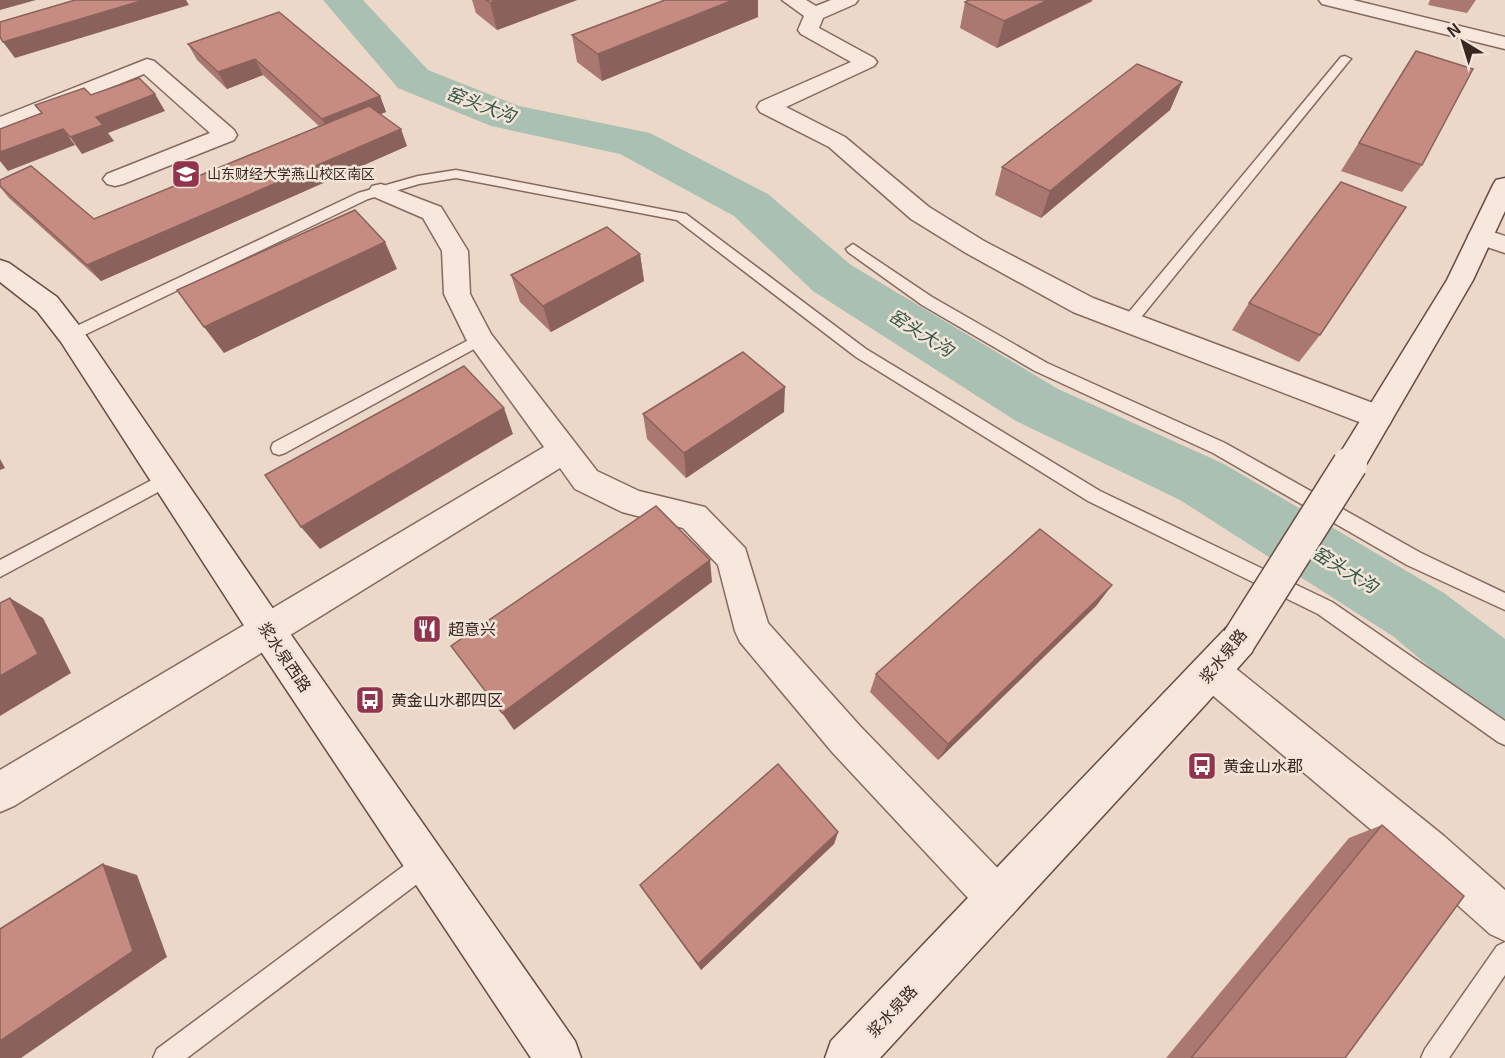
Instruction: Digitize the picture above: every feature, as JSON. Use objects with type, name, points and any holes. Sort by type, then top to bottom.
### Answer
[{"type":"street","points":[[792,0],[815,14]]},
{"type":"street","points":[[848,0],[815,14],[808,30],[867,62],[768,107],[837,142],[920,213],[975,247],[1083,305],[1378,417]]},
{"type":"street","points":[[1329,0],[1505,43]]},
{"type":"street","points":[[0,125],[147,65],[226,135],[115,179]]},
{"type":"street","name":"浆水泉路","points":[[848,1058],[1239,640],[1350,464],[1460,280],[1493,241],[1505,185]]},
{"type":"street","points":[[381,191],[432,213],[455,251],[457,294],[480,339],[586,480],[633,503],[693,517],[733,558],[753,631],[846,739],[998,899]]},
{"type":"street","name":"浆水泉西路","points":[[0,269],[47,304],[71,335],[267,630],[558,1058]]},
{"type":"street","points":[[0,792],[564,450]]},
{"type":"street","points":[[1212,671],[1429,851],[1505,919]]},
{"type":"lane","points":[[1129,322],[1345,59]]},
{"type":"lane","points":[[71,335],[363,196],[418,180],[456,174],[681,217],[861,353],[1094,496],[1325,608],[1505,735]]},
{"type":"lane","points":[[853,249],[927,301],[1041,367],[1219,448],[1414,559],[1505,603]]},
{"type":"lane","points":[[279,448],[480,339]]},
{"type":"lane","points":[[0,569],[167,479]]},
{"type":"lane","points":[[166,1058],[425,864]]},
{"type":"lane","points":[[1434,1058],[1505,954]]},
{"type":"building","points":[[75,0],[144,0],[3,42],[0,37],[0,22]]},
{"type":"building","points":[[665,0],[733,0],[598,54],[572,35]]},
{"type":"building","points":[[969,0],[1048,0],[1004,21],[965,2]]},
{"type":"building","points":[[279,12],[380,96],[322,119],[255,59],[218,72],[188,44]]},
{"type":"building","points":[[1416,51],[1473,69],[1422,165],[1359,143]]},
{"type":"building","points":[[1137,64],[1182,82],[1050,191],[1002,167]]},
{"type":"building","points":[[139,78],[155,94],[96,117],[103,125],[70,137],[63,129],[0,152],[0,129],[42,113],[35,105],[84,88],[91,95]]},
{"type":"building","points":[[369,106],[401,129],[87,265],[0,186],[0,180],[31,166],[94,219]]},
{"type":"building","points":[[1341,182],[1406,207],[1320,335],[1249,303]]},
{"type":"building","points":[[355,210],[385,242],[204,327],[177,290]]},
{"type":"building","points":[[607,227],[640,254],[543,306],[511,275]]},
{"type":"building","points":[[743,352],[785,387],[684,453],[643,414]]},
{"type":"building","points":[[464,366],[504,408],[301,527],[265,475]]},
{"type":"building","points":[[656,506],[710,560],[502,713],[451,646]]},
{"type":"building","points":[[1040,529],[1112,585],[948,744],[876,674]]},
{"type":"building","points":[[10,598],[38,654],[0,676],[0,603]]},
{"type":"building","points":[[778,764],[838,832],[698,964],[640,885]]},
{"type":"building","points":[[1382,825],[1464,896],[1345,1058],[1191,1058]]},
{"type":"building","points":[[103,864],[133,951],[0,1041],[0,929]]},
{"type":"waterway","name":"窑头大沟","points":[[342,0],[413,79],[507,117],[634,143],[751,205],[832,278],[1037,405],[1202,482],[1419,615],[1505,684]]},
{"type":"place","name":"山东财经大学燕山校区南区","points":[[186,174]]},
{"type":"place","name":"超意兴","points":[[427,629]]},
{"type":"place","name":"黄金山水郡四区","points":[[370,700]]},
{"type":"place","name":"黄金山水郡","points":[[1202,766]]}]
